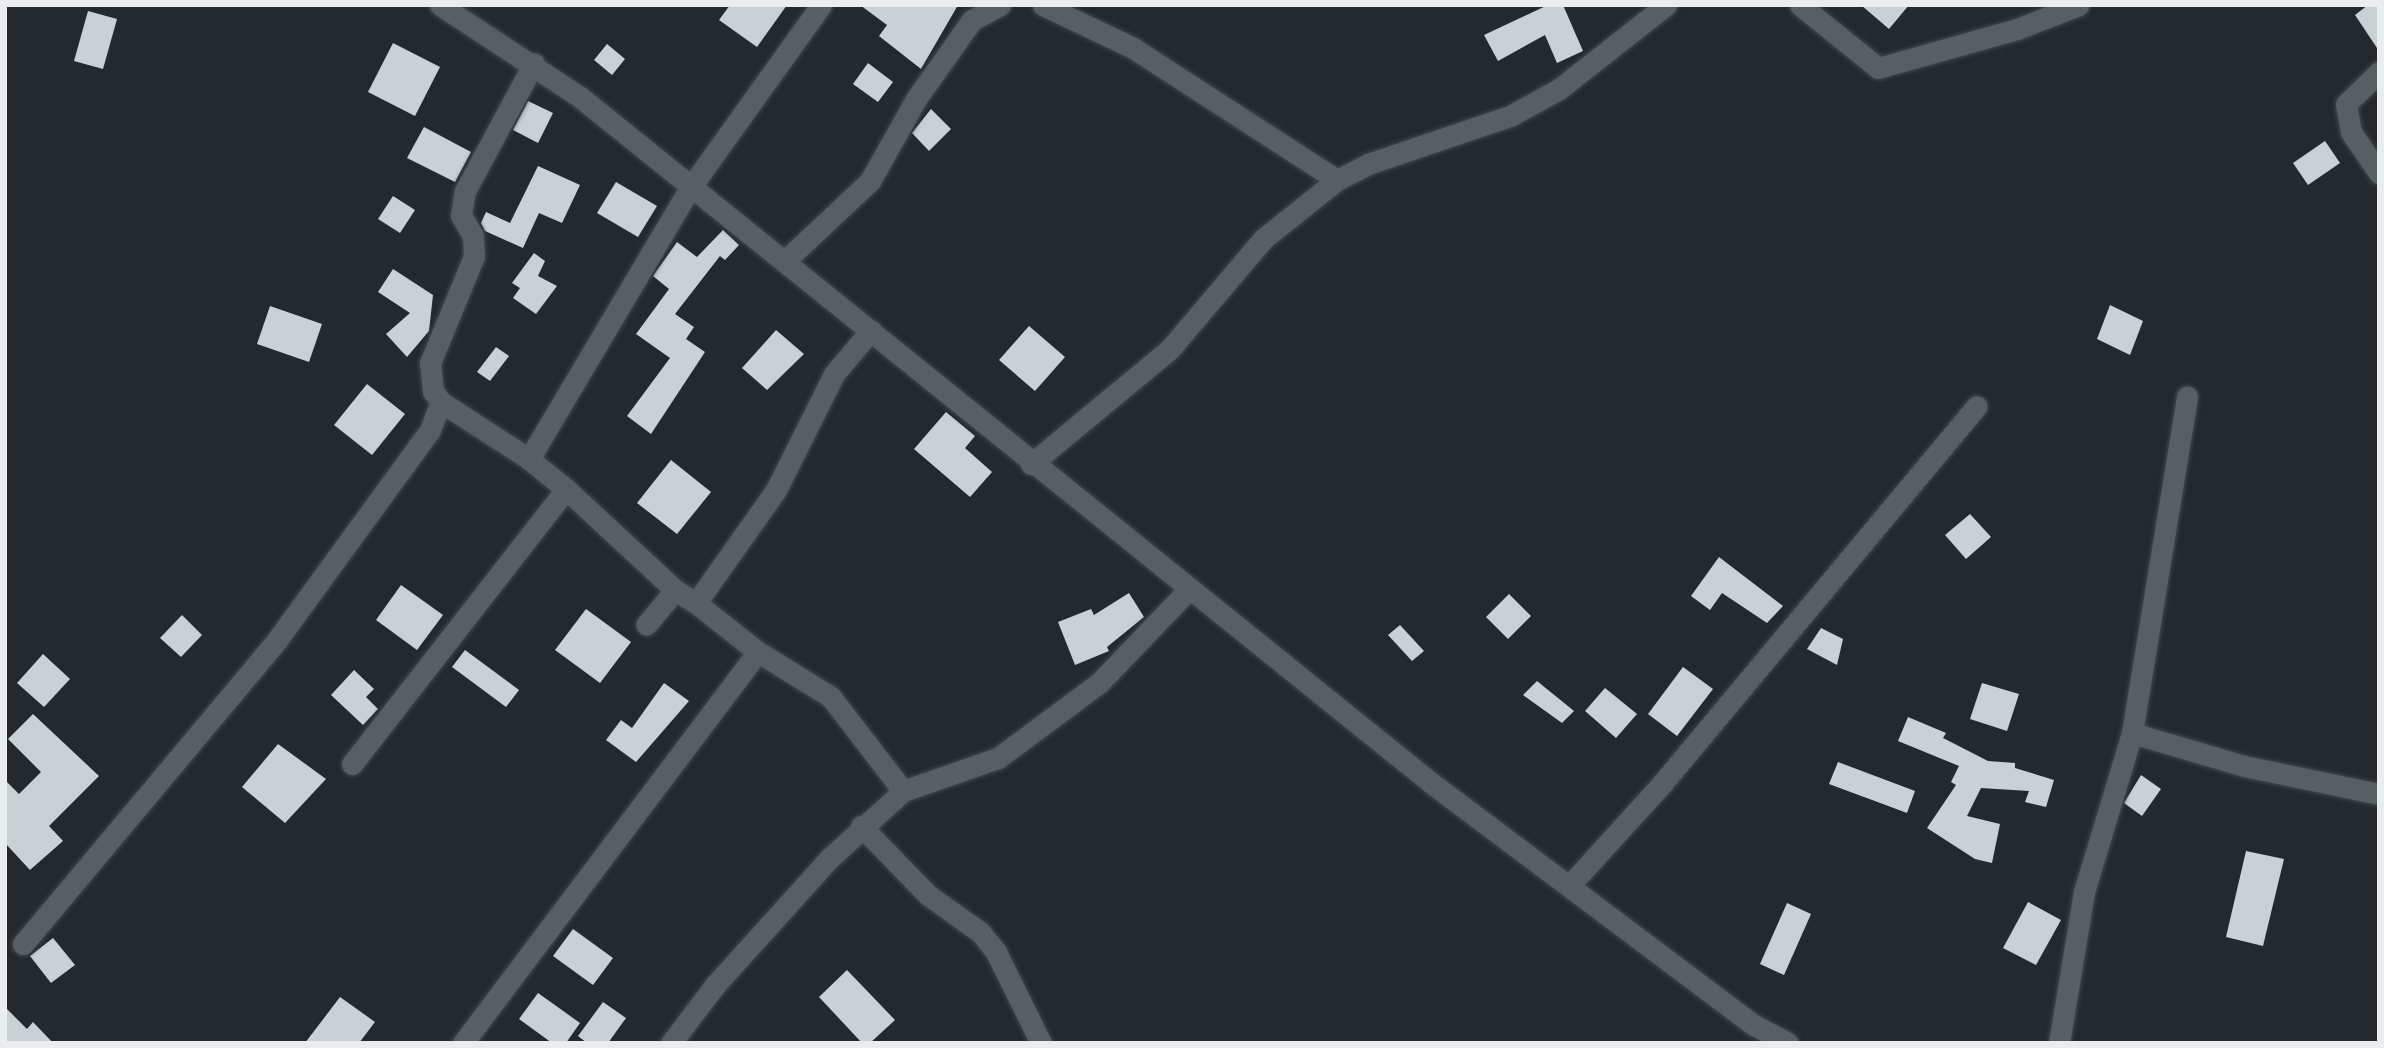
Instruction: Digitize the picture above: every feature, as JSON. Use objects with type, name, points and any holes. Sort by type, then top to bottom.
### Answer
[{"type":"street","points":[[440,5],[534,63],[690,188],[787,259],[1031,464],[1569,886],[1748,1034],[1788,1043]]},
{"type":"street","points":[[529,459],[690,188],[821,5]]},
{"type":"street","points":[[787,259],[870,181],[916,99],[972,20],[1000,5]]},
{"type":"street","points":[[1043,5],[1133,48],[1337,180]]},
{"type":"street","points":[[1031,464],[1169,350],[1263,239],[1337,180],[1368,164],[1510,116],[1559,89],[1666,5]]},
{"type":"street","points":[[1800,5],[1878,68],[2017,29],[2078,5]]},
{"type":"street","points":[[534,63],[465,191],[461,215],[473,236],[474,256],[430,363],[433,391],[441,402],[529,459],[566,489],[674,590],[696,603],[758,652],[831,697],[903,791]]},
{"type":"street","points":[[2379,72],[2346,104],[2351,132],[2379,173]]},
{"type":"street","points":[[696,603],[776,490],[834,374],[871,330]]},
{"type":"street","points":[[2059,1043],[2084,892],[2132,733],[2187,396]]},
{"type":"street","points":[[23,944],[277,640],[430,430],[441,402]]},
{"type":"street","points":[[1569,886],[1661,785],[1977,406]]},
{"type":"street","points":[[352,764],[566,489]]},
{"type":"street","points":[[671,1043],[716,984],[861,826],[903,791],[998,758],[1099,682],[1189,589]]},
{"type":"street","points":[[646,625],[674,590]]},
{"type":"street","points":[[463,1043],[758,652]]},
{"type":"street","points":[[2132,733],[2244,766],[2379,794]]},
{"type":"street","points":[[861,826],[928,895],[980,932],[996,952],[1041,1043]]},
{"type":"building","points":[[730,5],[787,5],[757,47],[719,20]]},
{"type":"building","points":[[860,5],[958,5],[921,69],[879,36],[887,25]]},
{"type":"building","points":[[1548,5],[1563,5],[1583,51],[1557,63],[1545,35],[1498,61],[1484,35]]},
{"type":"building","points":[[1861,5],[1909,5],[1889,29]]},
{"type":"building","points":[[2368,5],[2379,5],[2379,51],[2355,15]]},
{"type":"building","points":[[88,11],[117,19],[103,69],[74,61]]},
{"type":"building","points":[[393,43],[440,67],[415,116],[368,92]]},
{"type":"building","points":[[607,44],[625,59],[612,75],[594,60]]},
{"type":"building","points":[[868,63],[893,82],[878,102],[853,84]]},
{"type":"building","points":[[528,101],[553,113],[538,143],[513,130]]},
{"type":"building","points":[[931,109],[951,129],[929,151],[912,133]]},
{"type":"building","points":[[424,127],[471,152],[455,182],[407,158]]},
{"type":"building","points":[[2325,141],[2340,163],[2308,185],[2293,163]]},
{"type":"building","points":[[538,166],[580,185],[562,223],[539,213],[523,248],[485,231],[481,223],[486,212],[510,223]]},
{"type":"building","points":[[616,182],[657,206],[638,237],[597,213]]},
{"type":"building","points":[[393,196],[415,210],[400,233],[378,219]]},
{"type":"building","points":[[723,230],[739,245],[725,260],[720,256],[675,314],[694,327],[686,339],[705,352],[651,434],[627,416],[670,358],[636,334],[669,289],[653,276],[677,242],[697,257]]},
{"type":"building","points":[[534,253],[545,261],[538,276],[557,286],[536,314],[513,298],[520,288],[512,283]]},
{"type":"building","points":[[393,269],[433,295],[429,331],[407,357],[386,334],[410,313],[378,292]]},
{"type":"building","points":[[2110,305],[2143,321],[2130,355],[2097,339]]},
{"type":"building","points":[[270,306],[322,324],[309,362],[257,344]]},
{"type":"building","points":[[1029,326],[1065,357],[1035,391],[999,360]]},
{"type":"building","points":[[776,330],[804,354],[767,390],[742,368]]},
{"type":"building","points":[[496,347],[509,356],[490,381],[477,372]]},
{"type":"building","points":[[367,384],[405,414],[372,455],[334,425]]},
{"type":"building","points":[[946,412],[975,436],[965,448],[992,472],[970,497],[914,449]]},
{"type":"building","points":[[671,460],[711,492],[677,534],[637,503]]},
{"type":"building","points":[[1970,514],[1991,537],[1966,559],[1945,535]]},
{"type":"building","points":[[1719,557],[1783,606],[1767,623],[1722,593],[1710,610],[1691,596]]},
{"type":"building","points":[[401,585],[443,615],[417,650],[376,620]]},
{"type":"building","points":[[1129,593],[1144,617],[1107,647],[1109,651],[1075,665],[1058,622],[1091,609],[1094,615]]},
{"type":"building","points":[[1509,594],[1531,616],[1508,639],[1486,617]]},
{"type":"building","points":[[586,609],[631,642],[600,683],[555,650]]},
{"type":"building","points":[[182,615],[202,635],[181,657],[160,638]]},
{"type":"building","points":[[1400,625],[1424,651],[1412,661],[1388,635]]},
{"type":"building","points":[[1821,628],[1843,639],[1837,665],[1807,649]]},
{"type":"building","points":[[465,650],[519,690],[506,707],[452,667]]},
{"type":"building","points":[[43,654],[70,679],[44,707],[17,683]]},
{"type":"building","points":[[1683,667],[1713,689],[1677,736],[1648,714]]},
{"type":"building","points":[[354,670],[374,689],[366,697],[378,709],[363,725],[331,695]]},
{"type":"building","points":[[1537,681],[1574,711],[1562,723],[1523,695]]},
{"type":"building","points":[[664,683],[689,701],[636,762],[606,740],[621,720],[632,728]]},
{"type":"building","points":[[1982,683],[2019,694],[2007,731],[1970,719]]},
{"type":"building","points":[[1605,688],[1637,714],[1616,738],[1585,711]]},
{"type":"building","points":[[33,714],[99,776],[49,826],[63,841],[30,870],[5,843],[5,780],[19,794],[41,772],[8,739]]},
{"type":"building","points":[[1908,717],[1946,733],[1943,738],[1988,761],[2015,763],[2015,768],[2054,780],[2046,807],[2025,802],[2029,791],[1981,788],[1967,816],[2000,824],[1992,863],[1975,859],[1927,828],[1956,785],[1951,782],[1959,766],[1898,741]]},
{"type":"building","points":[[278,744],[326,779],[285,823],[242,787]]},
{"type":"building","points":[[1838,762],[1915,791],[1907,813],[1829,784]]},
{"type":"building","points":[[2141,775],[2161,789],[2142,816],[2124,803]]},
{"type":"building","points":[[2246,851],[2284,859],[2263,946],[2226,937]]},
{"type":"building","points":[[2028,902],[2061,920],[2036,965],[2003,948]]},
{"type":"building","points":[[1787,903],[1811,914],[1784,975],[1760,964]]},
{"type":"building","points":[[573,929],[613,958],[593,985],[553,956]]},
{"type":"building","points":[[53,938],[75,965],[51,983],[30,956]]},
{"type":"building","points":[[847,970],[895,1020],[870,1043],[862,1043],[819,997]]},
{"type":"building","points":[[538,993],[580,1023],[566,1043],[552,1043],[519,1019]]},
{"type":"building","points":[[340,997],[375,1022],[359,1043],[305,1043]]},
{"type":"building","points":[[603,1002],[626,1018],[608,1043],[587,1043],[578,1036]]},
{"type":"building","points":[[5,1007],[27,1029],[33,1022],[53,1043],[5,1043]]}]
